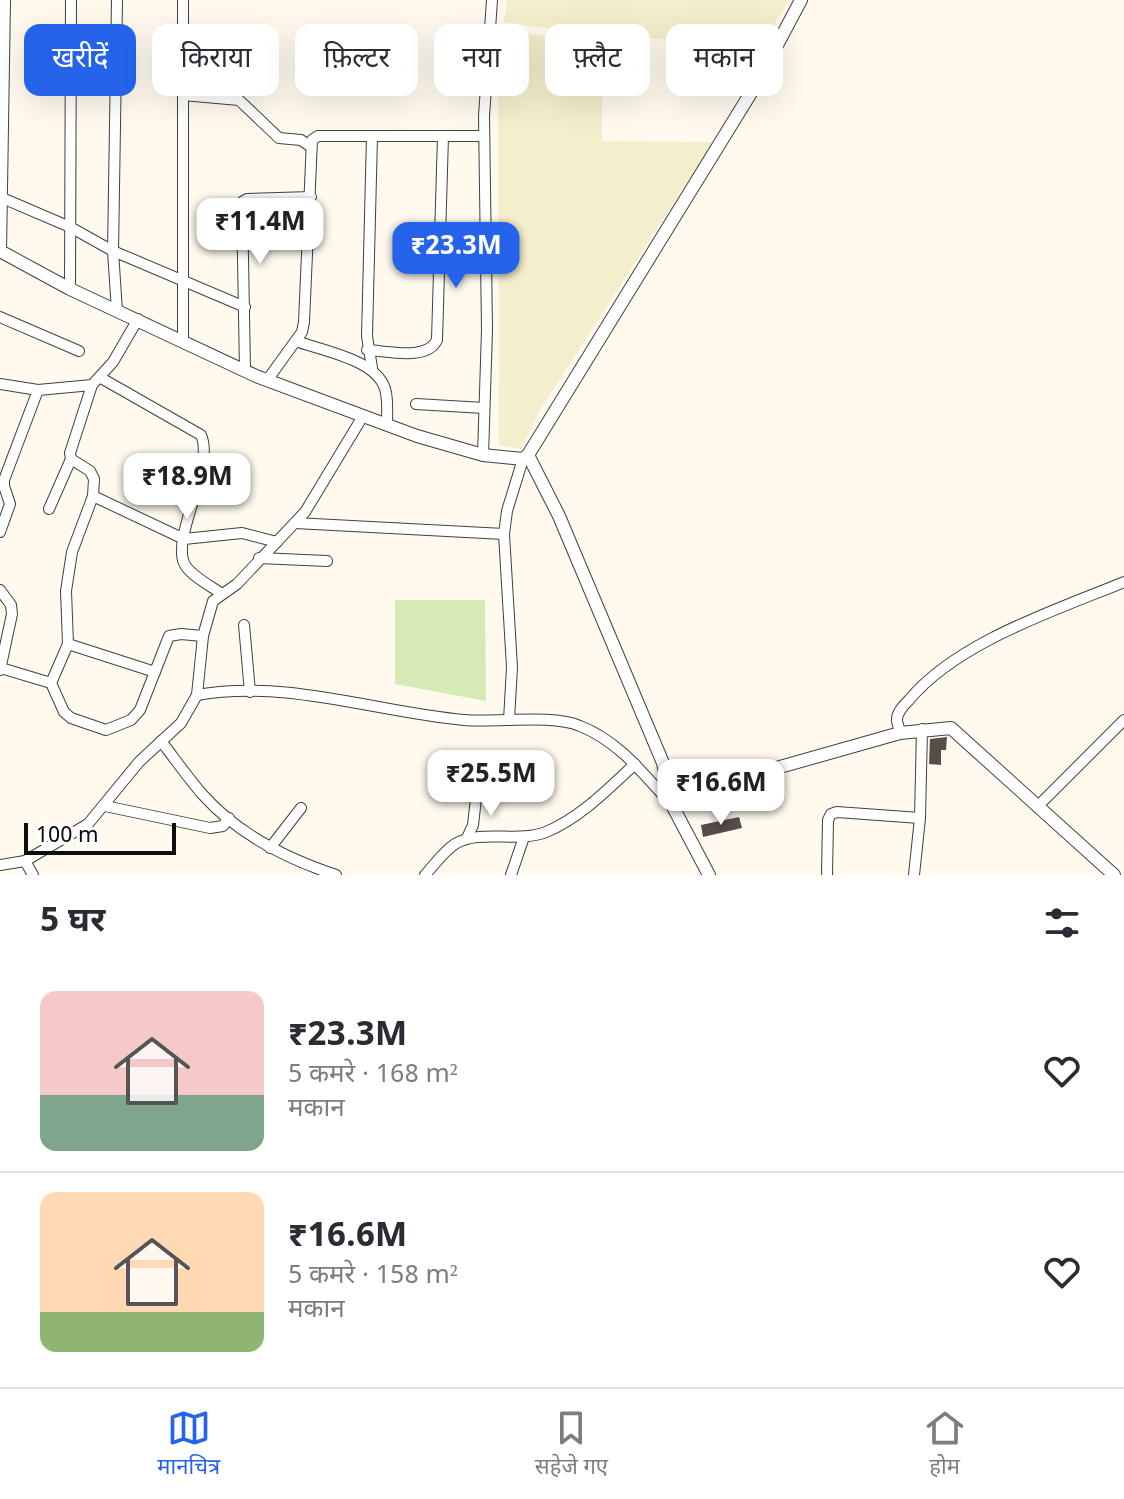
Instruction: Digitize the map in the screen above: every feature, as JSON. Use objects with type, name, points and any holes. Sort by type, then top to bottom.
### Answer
[{"type":"street","points":[[5,0],[1,252],[70,289],[268,379],[387,425],[483,455],[526,457]]},
{"type":"street","points":[[70,289],[71,0]]},
{"type":"street","points":[[117,0],[113,251],[117,311]]},
{"type":"street","points":[[183,0],[183,24]]},
{"type":"street","points":[[483,455],[487,330],[485,73],[492,0]]},
{"type":"street","points":[[509,720],[512,667],[504,534],[507,511],[526,457],[757,83],[801,0]]},
{"type":"street","points":[[183,96],[183,341]]},
{"type":"street","points":[[194,96],[239,100],[279,138],[301,140],[311,147]]},
{"type":"street","points":[[268,379],[296,341],[304,322],[312,140],[318,136],[484,136]]},
{"type":"street","points":[[372,136],[367,350],[372,368],[381,379],[386,393],[387,425]]},
{"type":"street","points":[[367,350],[425,353],[433,348],[437,340],[443,136]]},
{"type":"street","points":[[245,370],[242,202],[247,199],[311,197]]},
{"type":"street","points":[[1,198],[70,227],[113,251],[245,307]]},
{"type":"street","points":[[0,317],[79,351]]},
{"type":"street","points":[[49,509],[71,459],[70,453],[96,382],[138,319]]},
{"type":"street","points":[[296,341],[372,368]]},
{"type":"street","points":[[0,384],[38,390],[96,382],[201,435],[205,452],[184,539],[184,564],[222,594]]},
{"type":"street","points":[[0,532],[10,504],[2,486],[38,390]]},
{"type":"street","points":[[416,404],[484,408]]},
{"type":"street","points":[[0,865],[25,861],[79,830],[105,806],[139,762],[181,723],[197,695],[203,636],[213,601],[237,584],[295,523],[340,458],[363,416]]},
{"type":"street","points":[[526,457],[559,516],[663,763],[672,805]]},
{"type":"street","points":[[71,459],[90,471],[94,479],[93,496],[72,552],[66,591],[68,644],[51,683],[64,712],[71,718],[106,730],[131,720],[140,710],[169,636],[203,636]]},
{"type":"street","points":[[93,496],[184,539],[228,533],[252,534],[277,542]]},
{"type":"street","points":[[295,523],[504,534]]},
{"type":"street","points":[[259,558],[327,561]]},
{"type":"street","points":[[900,733],[897,721],[900,711],[935,674],[958,658],[1026,623],[1124,582]]},
{"type":"street","points":[[0,590],[11,605],[12,614],[0,669],[51,683]]},
{"type":"street","points":[[244,625],[250,692]]},
{"type":"street","points":[[68,644],[155,672]]},
{"type":"street","points":[[197,695],[219,691],[294,693],[460,720],[577,724],[625,754],[672,805],[709,875]]},
{"type":"street","points":[[1037,807],[1124,720]]},
{"type":"street","points":[[672,805],[681,795],[900,733],[944,727],[957,731],[1114,875]]},
{"type":"street","points":[[914,875],[920,818],[922,729]]},
{"type":"street","points":[[161,741],[204,796],[229,818],[270,848],[336,875]]},
{"type":"street","points":[[425,875],[450,848],[467,838],[524,837],[546,832],[573,816],[635,764]]},
{"type":"street","points":[[467,838],[473,825],[477,789]]},
{"type":"street","points":[[105,806],[210,828],[223,826],[229,818]]},
{"type":"street","points":[[270,848],[301,808]]},
{"type":"street","points":[[827,875],[828,820],[831,814],[920,818]]},
{"type":"street","points":[[511,875],[524,837]]},
{"type":"street","points":[[25,861],[33,875]]},
{"type":"shaded area","points":[[507,0],[789,0],[775,24],[666,24],[666,39],[650,38],[650,24],[545,24],[545,28],[504,22]]},
{"type":"shaded area","points":[[529,34],[545,36],[545,96],[602,96],[602,141],[713,142],[540,410],[521,449],[499,445],[498,96],[529,96]]},
{"type":"green space","points":[[395,600],[485,600],[486,701],[395,684]]},
{"type":"building","points":[[947,737],[946,750],[941,750],[941,765],[929,764],[930,739]]},
{"type":"building","points":[[739,817],[742,828],[703,837],[701,825]]}]
